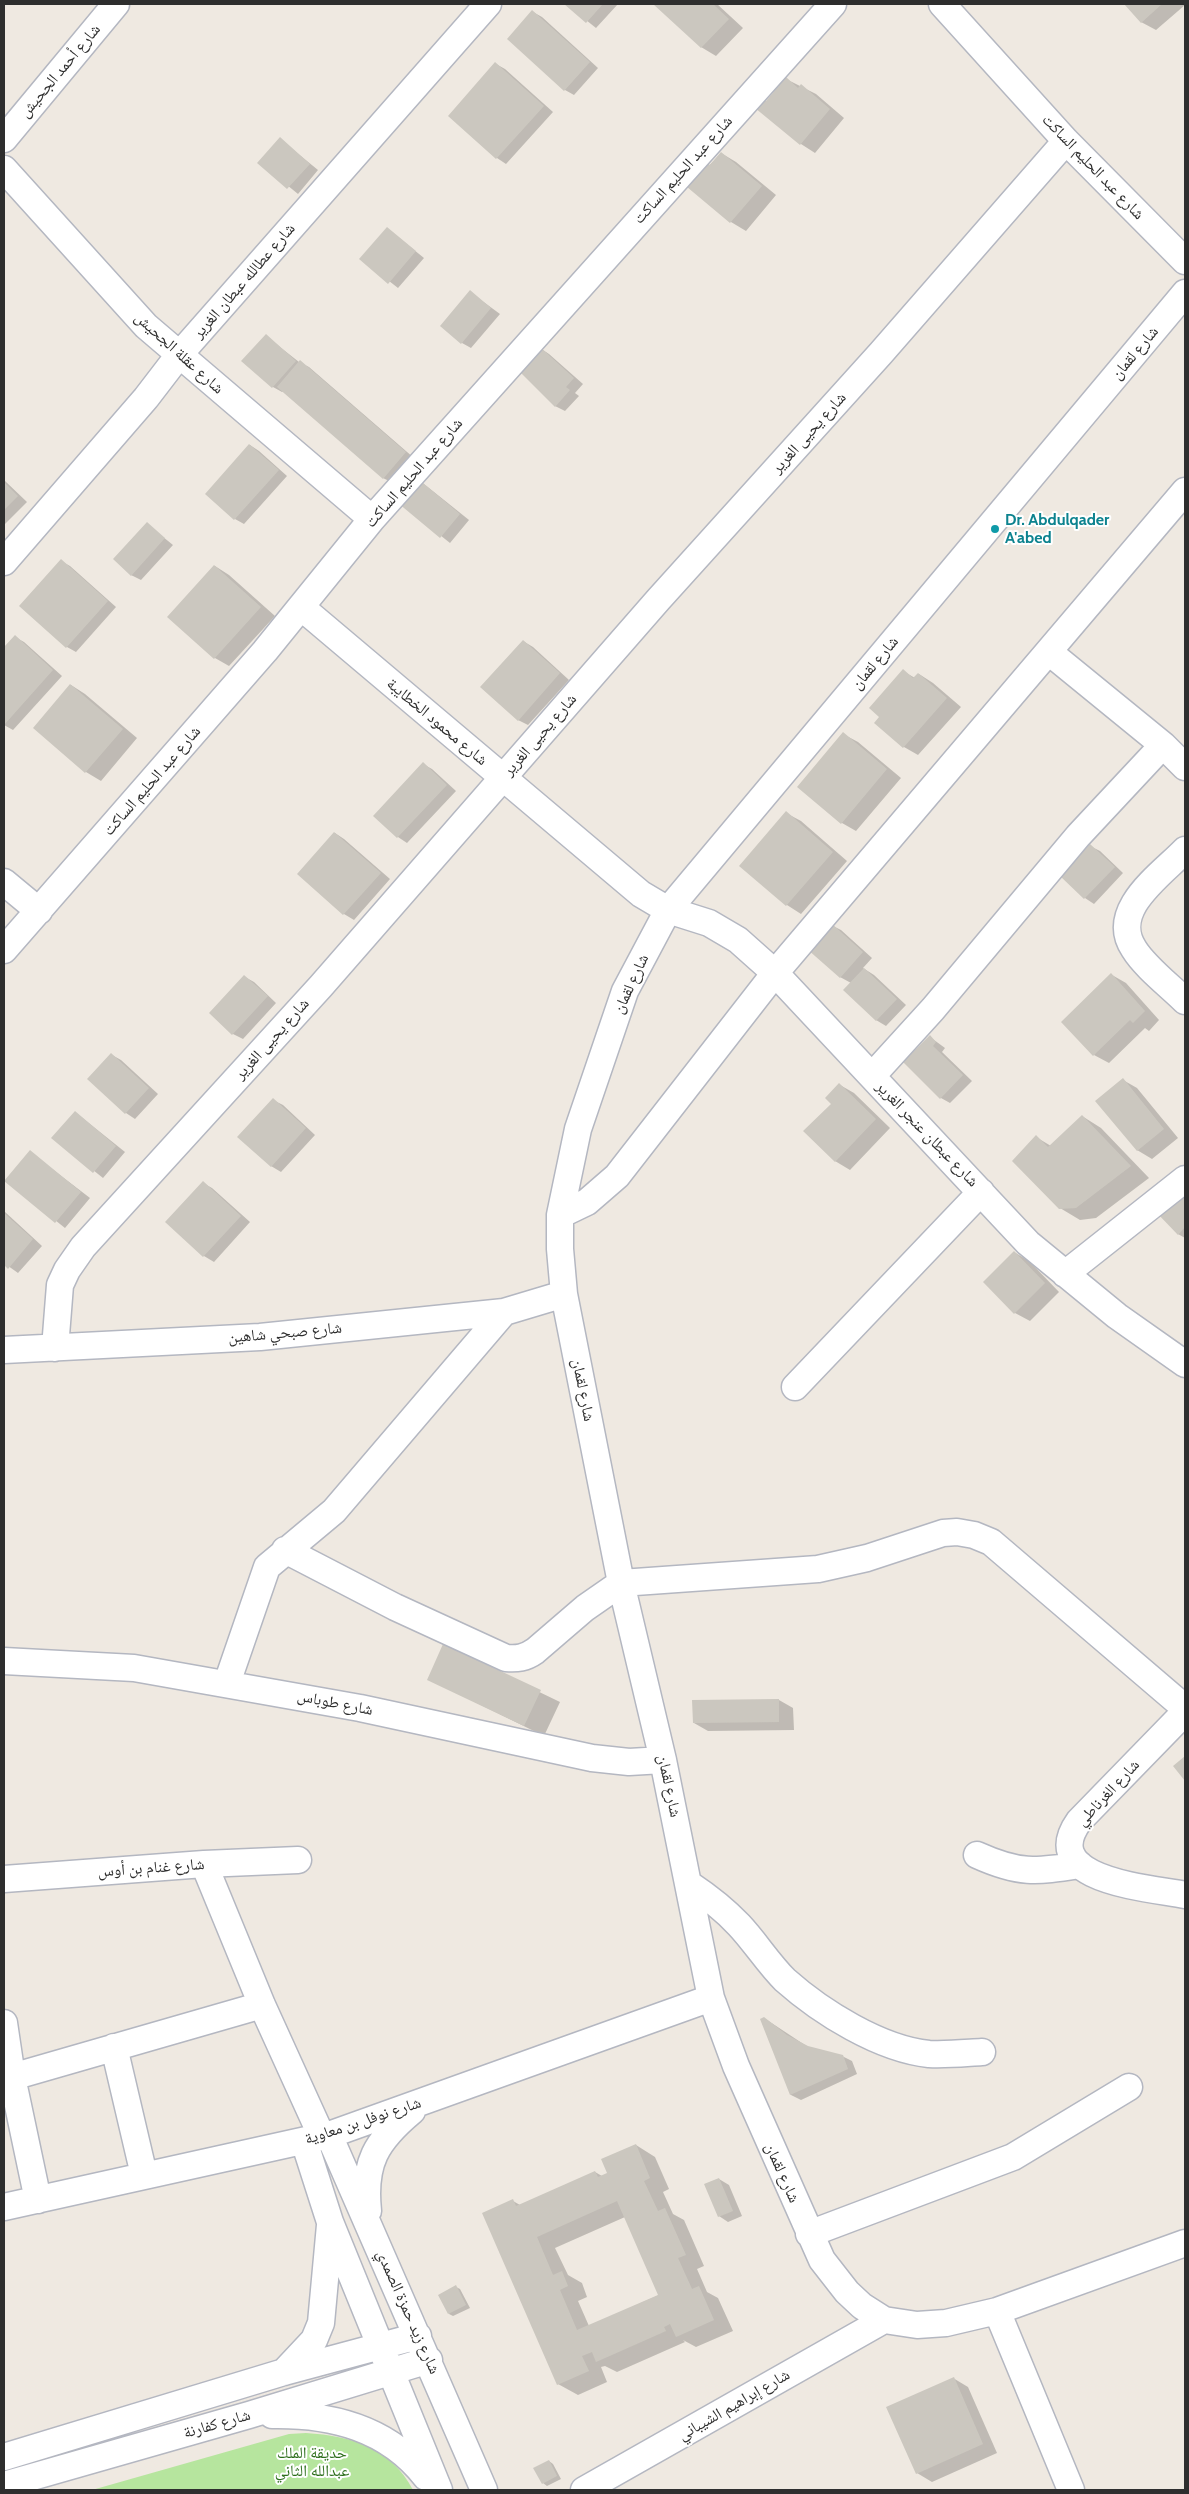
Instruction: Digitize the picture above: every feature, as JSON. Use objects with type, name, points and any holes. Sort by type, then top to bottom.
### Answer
[{"type":"street","name":"شارع أحمد الجحيش","points":[[4,138],[116,4]]},
{"type":"street","name":"شارع عطالله عبطان الغرير","points":[[4,562],[146,398],[179,355],[488,4]]},
{"type":"street","name":"شارع عبد الحليم الساكت","points":[[4,950],[302,608],[372,519],[834,4]]},
{"type":"street","name":"شارع عبد الحليم الساكت","points":[[942,4],[1066,141],[1185,261]]},
{"type":"street","name":"شارع يحيى الغرير","points":[[55,1348],[60,1285],[67,1270],[83,1247],[321,986],[1066,141]]},
{"type":"street","name":"شارع عقلة الجحيش","points":[[4,169],[146,326],[372,519]]},
{"type":"street","name":"شارع لقمان","points":[[1185,293],[668,910],[625,991],[597,1068],[578,1129],[560,1215],[560,1249],[564,1294],[621,1583],[663,1760],[711,1998],[736,2066],[822,2260],[847,2292],[862,2306],[884,2320],[917,2325],[946,2323],[997,2311],[1185,2243]]},
{"type":"street","points":[[560,1215],[587,1202],[617,1176],[775,973],[1185,491]]},
{"type":"street","name":"شارع محمود الخطايبة","points":[[302,608],[618,876],[641,894],[668,910]]},
{"type":"street","points":[[1049,652],[1162,745],[1185,767]]},
{"type":"street","points":[[872,1076],[933,1009],[1078,836],[1162,745]]},
{"type":"street","points":[[1185,850],[1144,891],[1130,909],[1125,923],[1126,936],[1134,950],[1185,1001]]},
{"type":"street","points":[[4,882],[39,911]]},
{"type":"street","name":"شارع عبطان عنجر الغرير","points":[[668,910],[709,922],[738,940],[775,973],[1028,1242],[1117,1316],[1185,1364]]},
{"type":"street","points":[[1065,1274],[1185,1179]]},
{"type":"street","points":[[795,1386],[981,1192]]},
{"type":"street","name":"شارع صبحي شاهين","points":[[4,1350],[260,1337],[504,1312],[564,1294]]},
{"type":"street","points":[[227,1683],[267,1567],[334,1511],[504,1312]]},
{"type":"street","points":[[286,1550],[395,1607],[506,1658],[526,1656],[584,1608],[621,1583],[818,1569],[867,1558],[943,1533],[974,1535],[991,1542],[1185,1708]]},
{"type":"street","name":"شارع طوباس","points":[[4,1661],[134,1668],[360,1708],[592,1758],[629,1762],[663,1760]]},
{"type":"street","name":"شارع الغرناطي","points":[[1185,1712],[1079,1821],[1070,1833],[1068,1845],[1072,1857],[1080,1865],[1101,1878],[1185,1895]]},
{"type":"street","points":[[977,1855],[1000,1866],[1024,1871],[1080,1865]]},
{"type":"street","name":"شارع غنام بن أوس","points":[[4,1879],[204,1864],[298,1860]]},
{"type":"street","points":[[204,1864],[318,2138],[330,2222],[321,2323],[314,2340],[284,2372]]},
{"type":"street","points":[[689,1884],[717,1903],[740,1926],[785,1980],[822,2009],[859,2029],[902,2048],[930,2054],[982,2052]]},
{"type":"street","name":"شارع نوفل بن معاوية","points":[[4,2207],[144,2174],[318,2138],[711,1998]]},
{"type":"street","points":[[12,2077],[262,2005]]},
{"type":"street","points":[[4,2023],[12,2077],[38,2200]]},
{"type":"street","points":[[114,2048],[144,2174]]},
{"type":"street","points":[[809,2234],[1013,2157],[1129,2087]]},
{"type":"street","points":[[370,2226],[367,2198],[370,2162],[387,2134],[425,2101]]},
{"type":"street","name":"شارع زيد حمزة الصمدي","points":[[318,2138],[370,2226],[484,2490]]},
{"type":"street","points":[[330,2222],[437,2490]]},
{"type":"street","points":[[997,2311],[1071,2490]]},
{"type":"street","name":"شارع إبراهيم الشيباني","points":[[584,2490],[884,2320]]},
{"type":"street","name":"شارع كفارنة","points":[[4,2457],[284,2372],[418,2336]]},
{"type":"street","name":"شارع كفارنة","points":[[4,2485],[249,2415],[429,2360]]},
{"type":"street","points":[[249,2415],[293,2414],[321,2417],[365,2430],[399,2448],[437,2490]]},
{"type":"green space","name":"حديقة الملك عبدالله الثاني","points":[[306,2433],[339,2437],[368,2446],[393,2463],[404,2475],[413,2490],[92,2490],[289,2434]]},
{"type":"building","points":[[564,4],[603,4],[586,23]]},
{"type":"building","points":[[653,4],[713,4],[729,19],[701,48]]},
{"type":"building","points":[[1124,4],[1162,4],[1141,23]]},
{"type":"building","points":[[532,10],[590,62],[564,91],[507,39]]},
{"type":"building","points":[[495,62],[544,106],[496,159],[448,116]]},
{"type":"building","points":[[786,77],[798,88],[801,84],[830,109],[800,145],[755,108],[763,98],[766,101]]},
{"type":"building","points":[[280,137],[310,164],[287,189],[257,163]]},
{"type":"building","points":[[721,152],[762,186],[730,223],[687,187],[696,176],[704,160],[710,165]]},
{"type":"building","points":[[387,227],[416,251],[388,284],[359,259]]},
{"type":"building","points":[[470,290],[491,308],[461,344],[440,326]]},
{"type":"building","points":[[266,334],[296,361],[272,388],[241,361]]},
{"type":"building","points":[[540,347],[574,378],[566,387],[570,390],[555,407],[518,370]]},
{"type":"building","points":[[300,360],[406,452],[383,479],[277,387]]},
{"type":"building","points":[[249,444],[279,470],[234,520],[205,494]]},
{"type":"building","points":[[418,479],[460,514],[440,538],[398,503]]},
{"type":"building","points":[[4,482],[18,496],[4,510]]},
{"type":"building","points":[[147,522],[165,538],[131,576],[113,559]]},
{"type":"building","points":[[61,559],[108,601],[66,648],[19,606]]},
{"type":"building","points":[[214,565],[261,607],[214,659],[167,617]]},
{"type":"building","points":[[15,635],[53,670],[4,725],[4,647]]},
{"type":"building","points":[[523,640],[560,673],[518,721],[480,687]]},
{"type":"building","points":[[903,669],[913,678],[918,673],[947,698],[903,748],[874,723],[879,717],[869,708]]},
{"type":"building","points":[[70,684],[123,729],[85,773],[33,728]]},
{"type":"building","points":[[843,732],[887,769],[841,824],[797,787]]},
{"type":"building","points":[[423,762],[447,785],[397,838],[373,816]]},
{"type":"building","points":[[786,811],[833,852],[786,906],[739,866]]},
{"type":"building","points":[[334,832],[381,873],[343,915],[297,874]]},
{"type":"building","points":[[1090,844],[1115,867],[1084,899],[1060,876]]},
{"type":"building","points":[[831,923],[863,952],[840,978],[807,949]]},
{"type":"building","points":[[864,968],[897,999],[876,1021],[843,990]]},
{"type":"building","points":[[1111,973],[1145,1011],[1133,1023],[1130,1020],[1093,1056],[1061,1022]]},
{"type":"building","points":[[244,975],[268,996],[232,1035],[209,1013]]},
{"type":"building","points":[[930,1035],[936,1042],[933,1046],[963,1075],[940,1099],[903,1062]]},
{"type":"building","points":[[111,1053],[149,1088],[125,1114],[87,1079]]},
{"type":"building","points":[[1123,1078],[1164,1129],[1137,1151],[1095,1101]]},
{"type":"building","points":[[839,1083],[876,1119],[835,1162],[803,1131],[831,1104],[825,1098]]},
{"type":"building","points":[[273,1098],[306,1128],[271,1167],[237,1137]]},
{"type":"building","points":[[75,1111],[116,1146],[93,1173],[51,1138]]},
{"type":"building","points":[[1082,1115],[1131,1166],[1076,1208],[1059,1209],[1012,1161],[1036,1135],[1048,1147]]},
{"type":"building","points":[[30,1150],[81,1192],[55,1223],[4,1181]]},
{"type":"building","points":[[203,1181],[241,1216],[203,1257],[165,1222]]},
{"type":"building","points":[[1185,1184],[1185,1227],[1178,1235],[1156,1212]]},
{"type":"building","points":[[4,1213],[33,1239],[8,1269],[4,1265]]},
{"type":"building","points":[[1014,1251],[1045,1283],[1014,1314],[983,1282]]},
{"type":"building","points":[[443,1644],[541,1690],[524,1726],[427,1680]]},
{"type":"building","points":[[779,1699],[779,1722],[693,1723],[692,1700]]},
{"type":"building","points":[[1185,1756],[1185,1781],[1173,1766]]},
{"type":"building","points":[[764,2017],[787,2035],[808,2046],[843,2055],[848,2069],[790,2095],[760,2019]]},
{"type":"building","points":[[636,2144],[650,2178],[644,2181],[658,2211],[665,2208],[686,2255],[678,2258],[692,2289],[699,2286],[714,2320],[676,2337],[670,2324],[664,2327],[666,2331],[596,2362],[592,2352],[582,2356],[589,2371],[557,2385],[482,2213],[513,2199],[516,2206],[595,2171],[598,2177],[607,2173],[601,2159]],"holes":[[[617,2201],[658,2295],[577,2330],[560,2290],[568,2286],[562,2271],[553,2275],[537,2237]]]},
{"type":"building","points":[[719,2178],[733,2211],[718,2217],[704,2184]]},
{"type":"building","points":[[456,2285],[466,2305],[448,2314],[438,2295]]},
{"type":"building","points":[[954,2377],[983,2444],[916,2474],[886,2407]]},
{"type":"building","points":[[549,2460],[557,2476],[542,2484],[533,2468]]},
{"type":"place","name":"Dr. Abdulqader A'abed","points":[[995,529]]}]
